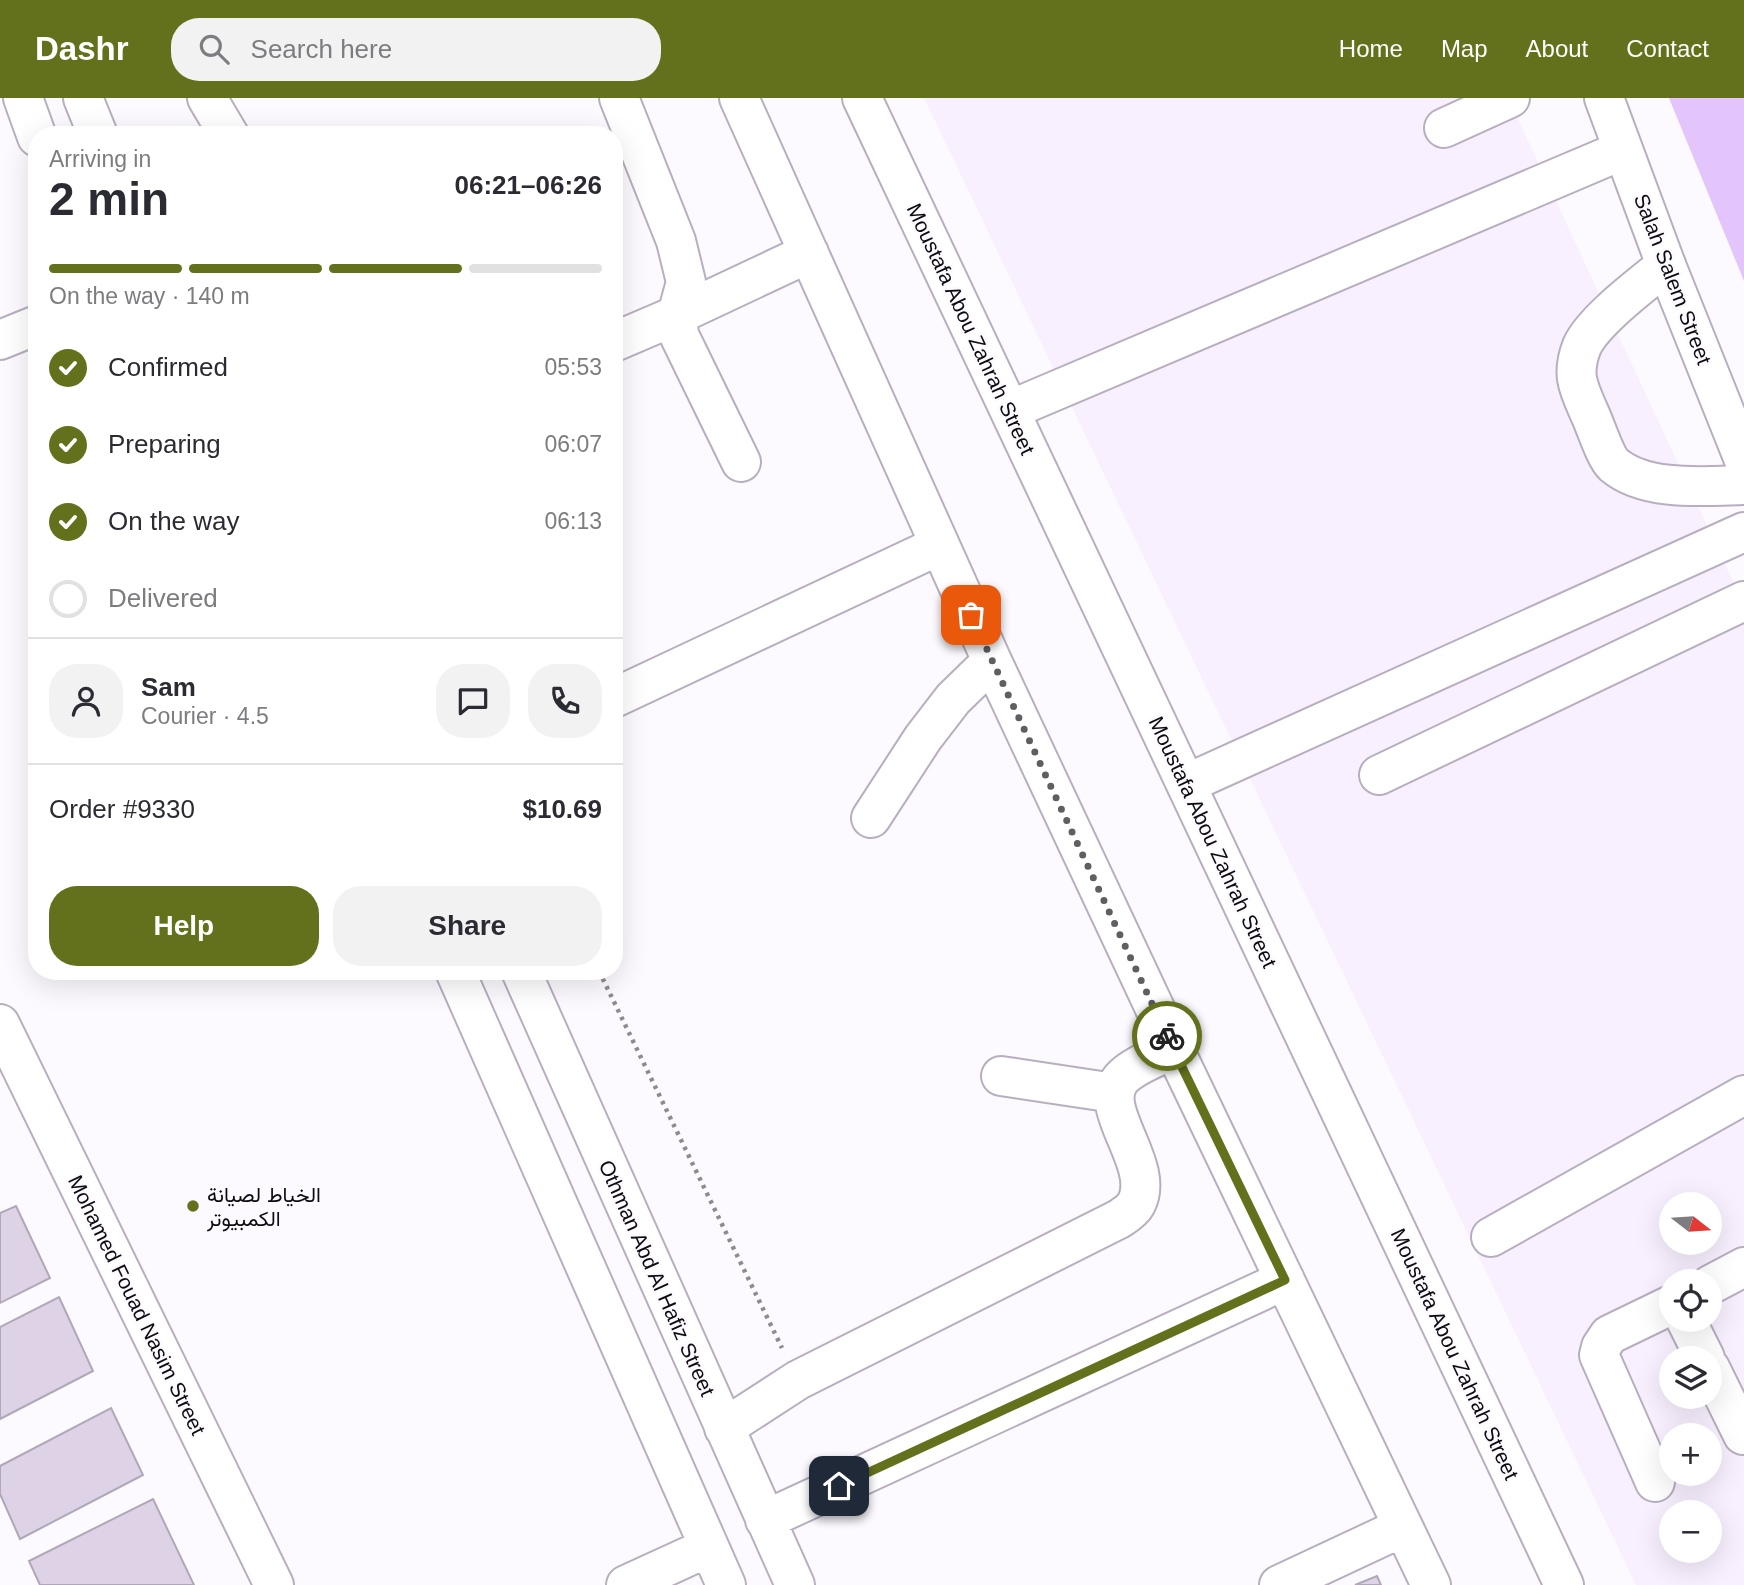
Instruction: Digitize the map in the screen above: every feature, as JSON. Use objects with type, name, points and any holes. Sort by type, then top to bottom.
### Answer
[{"type":"main road","points":[[23,98],[33,126]]},
{"type":"main road","points":[[83,98],[95,126]]},
{"type":"main road","points":[[207,98],[224,126]]},
{"type":"main road","points":[[619,98],[623,126]]},
{"type":"main road","points":[[739,98],[992,661],[1174,1049],[1431,1585]]},
{"type":"main road","name":"Moustafa Abou Zahrah Street","points":[[862,98],[1564,1585]]},
{"type":"main road","points":[[1444,128],[1510,98]]},
{"type":"main road","name":"Salah Salem Street","points":[[1604,98],[1666,265],[1744,460]]},
{"type":"main road","points":[[623,129],[627,160],[676,241],[686,282],[677,315],[679,335],[741,462]]},
{"type":"main road","points":[[1016,422],[1623,150]]},
{"type":"main road","points":[[623,338],[809,253]]},
{"type":"main road","points":[[1666,265],[1593,329],[1583,345],[1577,363],[1576,382],[1613,464],[1639,477],[1668,485],[1744,485]]},
{"type":"main road","points":[[1016,422],[1273,326]]},
{"type":"main road","points":[[0,340],[28,329]]},
{"type":"main road","points":[[1186,784],[1744,532]]},
{"type":"main road","points":[[623,694],[940,545]]},
{"type":"main road","points":[[1379,775],[1744,601]]},
{"type":"main road","points":[[871,818],[923,738],[953,699],[992,661]]},
{"type":"main road","points":[[459,980],[726,1585]]},
{"type":"main road","name":"Othman Abd Al Hafiz Street","points":[[525,980],[794,1585]]},
{"type":"main road","name":"Mohamed Fouad Nasim Street","points":[[0,1024],[274,1585]]},
{"type":"main road","points":[[724,1428],[798,1380],[1119,1219],[1134,1208],[1140,1194],[1141,1174],[1118,1114],[1115,1093],[1121,1079],[1174,1049]]},
{"type":"main road","points":[[1001,1076],[1115,1093]]},
{"type":"main road","points":[[1491,1237],[1744,1095]]},
{"type":"main road","points":[[1722,1279],[1744,1267]]},
{"type":"main road","points":[[765,1520],[1285,1280]]},
{"type":"main road","points":[[1655,1482],[1600,1355],[1601,1347],[1609,1335],[1659,1311]]},
{"type":"main road","points":[[1722,1392],[1743,1435]]},
{"type":"main road","points":[[1279,1585],[1403,1527]]},
{"type":"main road","points":[[626,1585],[709,1547]]},
{"type":"path","points":[[603,980],[798,1380]]},
{"type":"shaded area","points":[[924,98],[1508,98],[1744,605],[1744,1585],[1636,1585]]},
{"type":"shaded area","points":[[1669,98],[1744,98],[1744,281]]},
{"type":"building","points":[[16,1206],[50,1278],[0,1303],[0,1213]]},
{"type":"building","points":[[59,1297],[93,1371],[0,1419],[0,1327]]},
{"type":"building","points":[[111,1408],[143,1475],[20,1539],[0,1494],[0,1466]]},
{"type":"building","points":[[153,1499],[194,1585],[40,1585],[29,1561]]},
{"type":"building","points":[[1377,1576],[1381,1585],[1355,1585]]},
{"type":"way so far","points":[[971,615],[1167,1036]]},
{"type":"place","name":"الخياط لصيانة الكمبيوتر","points":[[193,1206]]},
{"type":"route","points":[[839,1486],[1285,1280],[1167,1036]]}]
